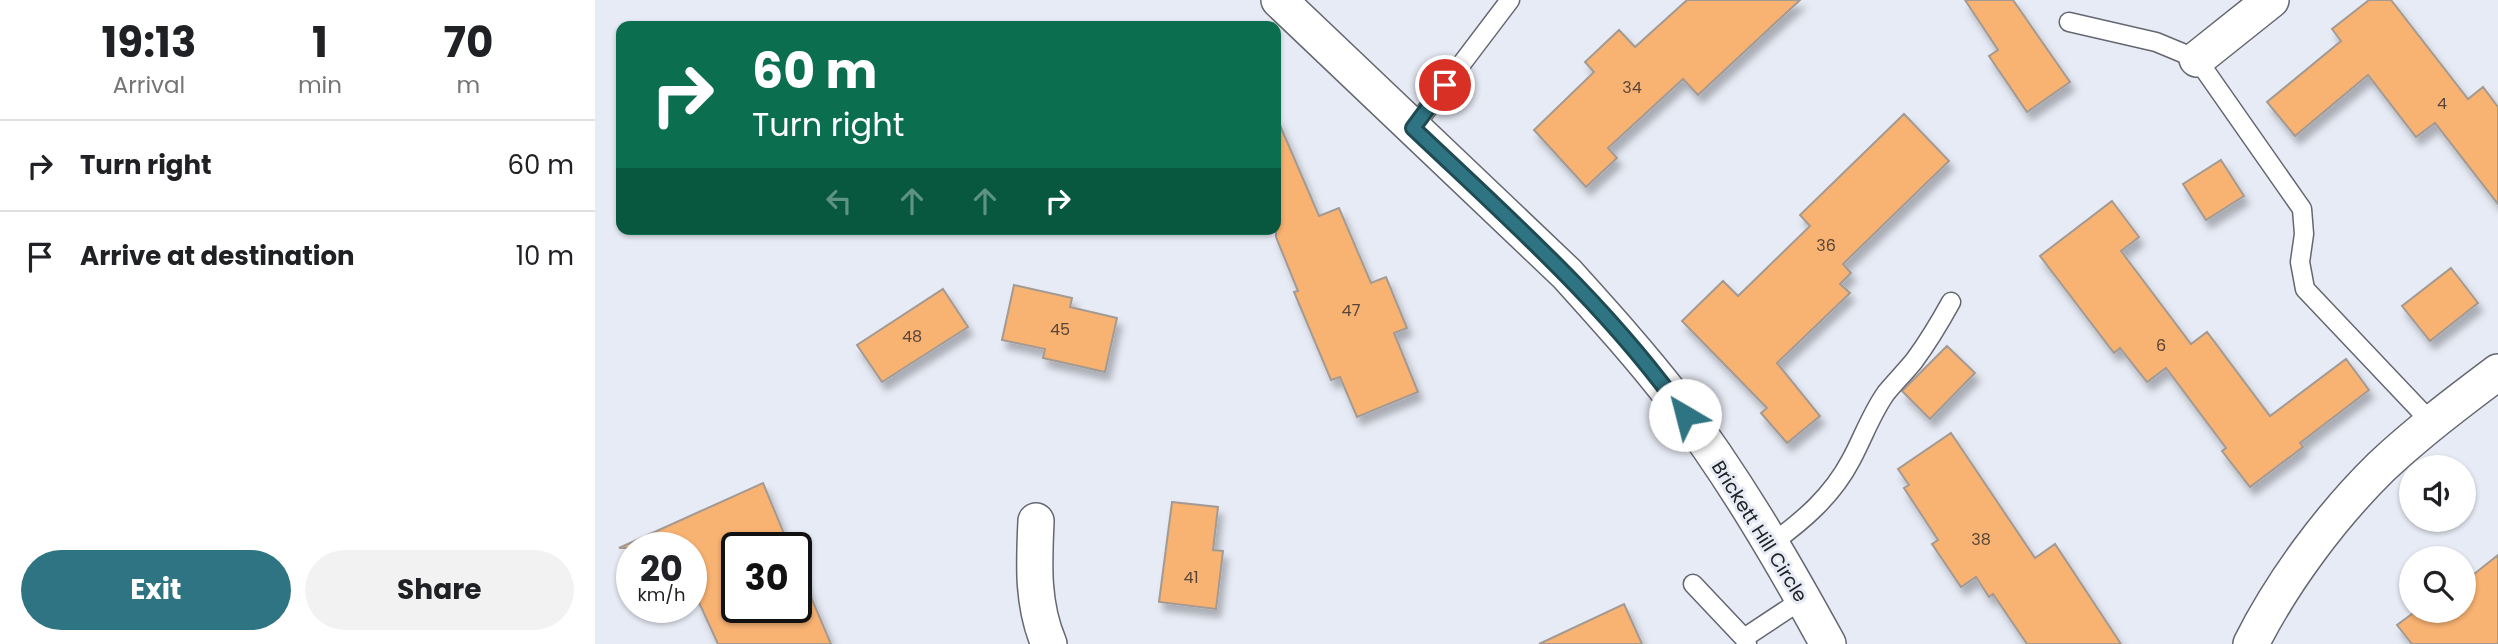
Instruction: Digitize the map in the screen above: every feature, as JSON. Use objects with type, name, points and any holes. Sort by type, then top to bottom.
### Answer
[{"type":"street","name":"Brickett Hill Circle","points":[[1279,0],[1567,274],[1611,322],[1675,400],[1771,544],[1828,644]]},
{"type":"street","points":[[2197,59],[2271,0]]},
{"type":"street","points":[[2251,644],[2266,614],[2302,562],[2380,468],[2498,372]]},
{"type":"street","points":[[1036,522],[1033,570],[1043,628],[1049,644]]},
{"type":"lane","points":[[1413,128],[1510,0]]},
{"type":"lane","points":[[2069,22],[2156,42],[2197,59],[2302,209],[2304,234],[2300,262],[2305,289],[2432,423]]},
{"type":"lane","points":[[1771,544],[1804,520],[1828,496],[1851,461],[1886,394],[1920,352],[1951,302]]},
{"type":"lane","points":[[1693,584],[1745,641],[1803,599]]},
{"type":"building","points":[[1687,0],[1800,0],[1698,95],[1683,79],[1608,148],[1617,158],[1586,187],[1534,130],[1594,72],[1585,62],[1619,30],[1635,47]]},
{"type":"building","points":[[1965,0],[2013,0],[2070,82],[2027,112],[1989,56],[1998,50]]},
{"type":"building","points":[[2369,0],[2391,0],[2468,99],[2483,87],[2498,107],[2498,204],[2435,123],[2416,137],[2368,75],[2295,136],[2267,102],[2341,41],[2332,29]]},
{"type":"building","points":[[1904,114],[1949,161],[1843,264],[1851,273],[1840,284],[1850,293],[1777,363],[1820,416],[1787,443],[1761,413],[1767,408],[1682,321],[1723,281],[1738,296],[1810,226],[1800,215]]},
{"type":"building","points":[[1281,128],[1319,216],[1339,208],[1371,283],[1386,277],[1407,328],[1394,333],[1418,392],[1357,417],[1340,377],[1331,380],[1294,292],[1298,291],[1276,237],[1281,235]]},
{"type":"building","points":[[2221,160],[2244,196],[2206,220],[2183,184]]},
{"type":"building","points":[[2112,201],[2139,237],[2121,251],[2191,344],[2207,332],[2270,416],[2346,359],[2369,390],[2300,443],[2303,447],[2250,487],[2222,451],[2226,448],[2166,368],[2147,382],[2120,348],[2114,353],[2040,256]]},
{"type":"building","points":[[2451,268],[2478,303],[2430,341],[2402,306]]},
{"type":"building","points":[[1014,285],[1072,298],[1070,307],[1117,318],[1105,372],[1043,358],[1045,349],[1002,340]]},
{"type":"building","points":[[943,289],[968,327],[882,382],[857,345]]},
{"type":"building","points":[[1947,346],[1975,373],[1930,419],[1902,391]]},
{"type":"building","points":[[1951,433],[2035,558],[2055,544],[2121,644],[2027,644],[1993,594],[1989,597],[1976,577],[1961,587],[1932,544],[1938,540],[1904,488],[1909,485],[1898,469]]},
{"type":"building","points":[[763,483],[783,532],[721,532],[721,623],[812,623],[812,599],[831,644],[718,644],[707,620],[707,532],[654,532]]},
{"type":"building","points":[[1172,502],[1218,507],[1213,550],[1223,551],[1216,609],[1159,602]]},
{"type":"building","points":[[2498,555],[2498,644],[2412,644],[2397,625],[2400,623],[2476,623],[2476,572]]},
{"type":"building","points":[[1624,604],[1642,644],[1539,644]]},
{"type":"route","points":[[1445,85],[1413,128],[1567,274],[1611,322],[1685,415]]}]
